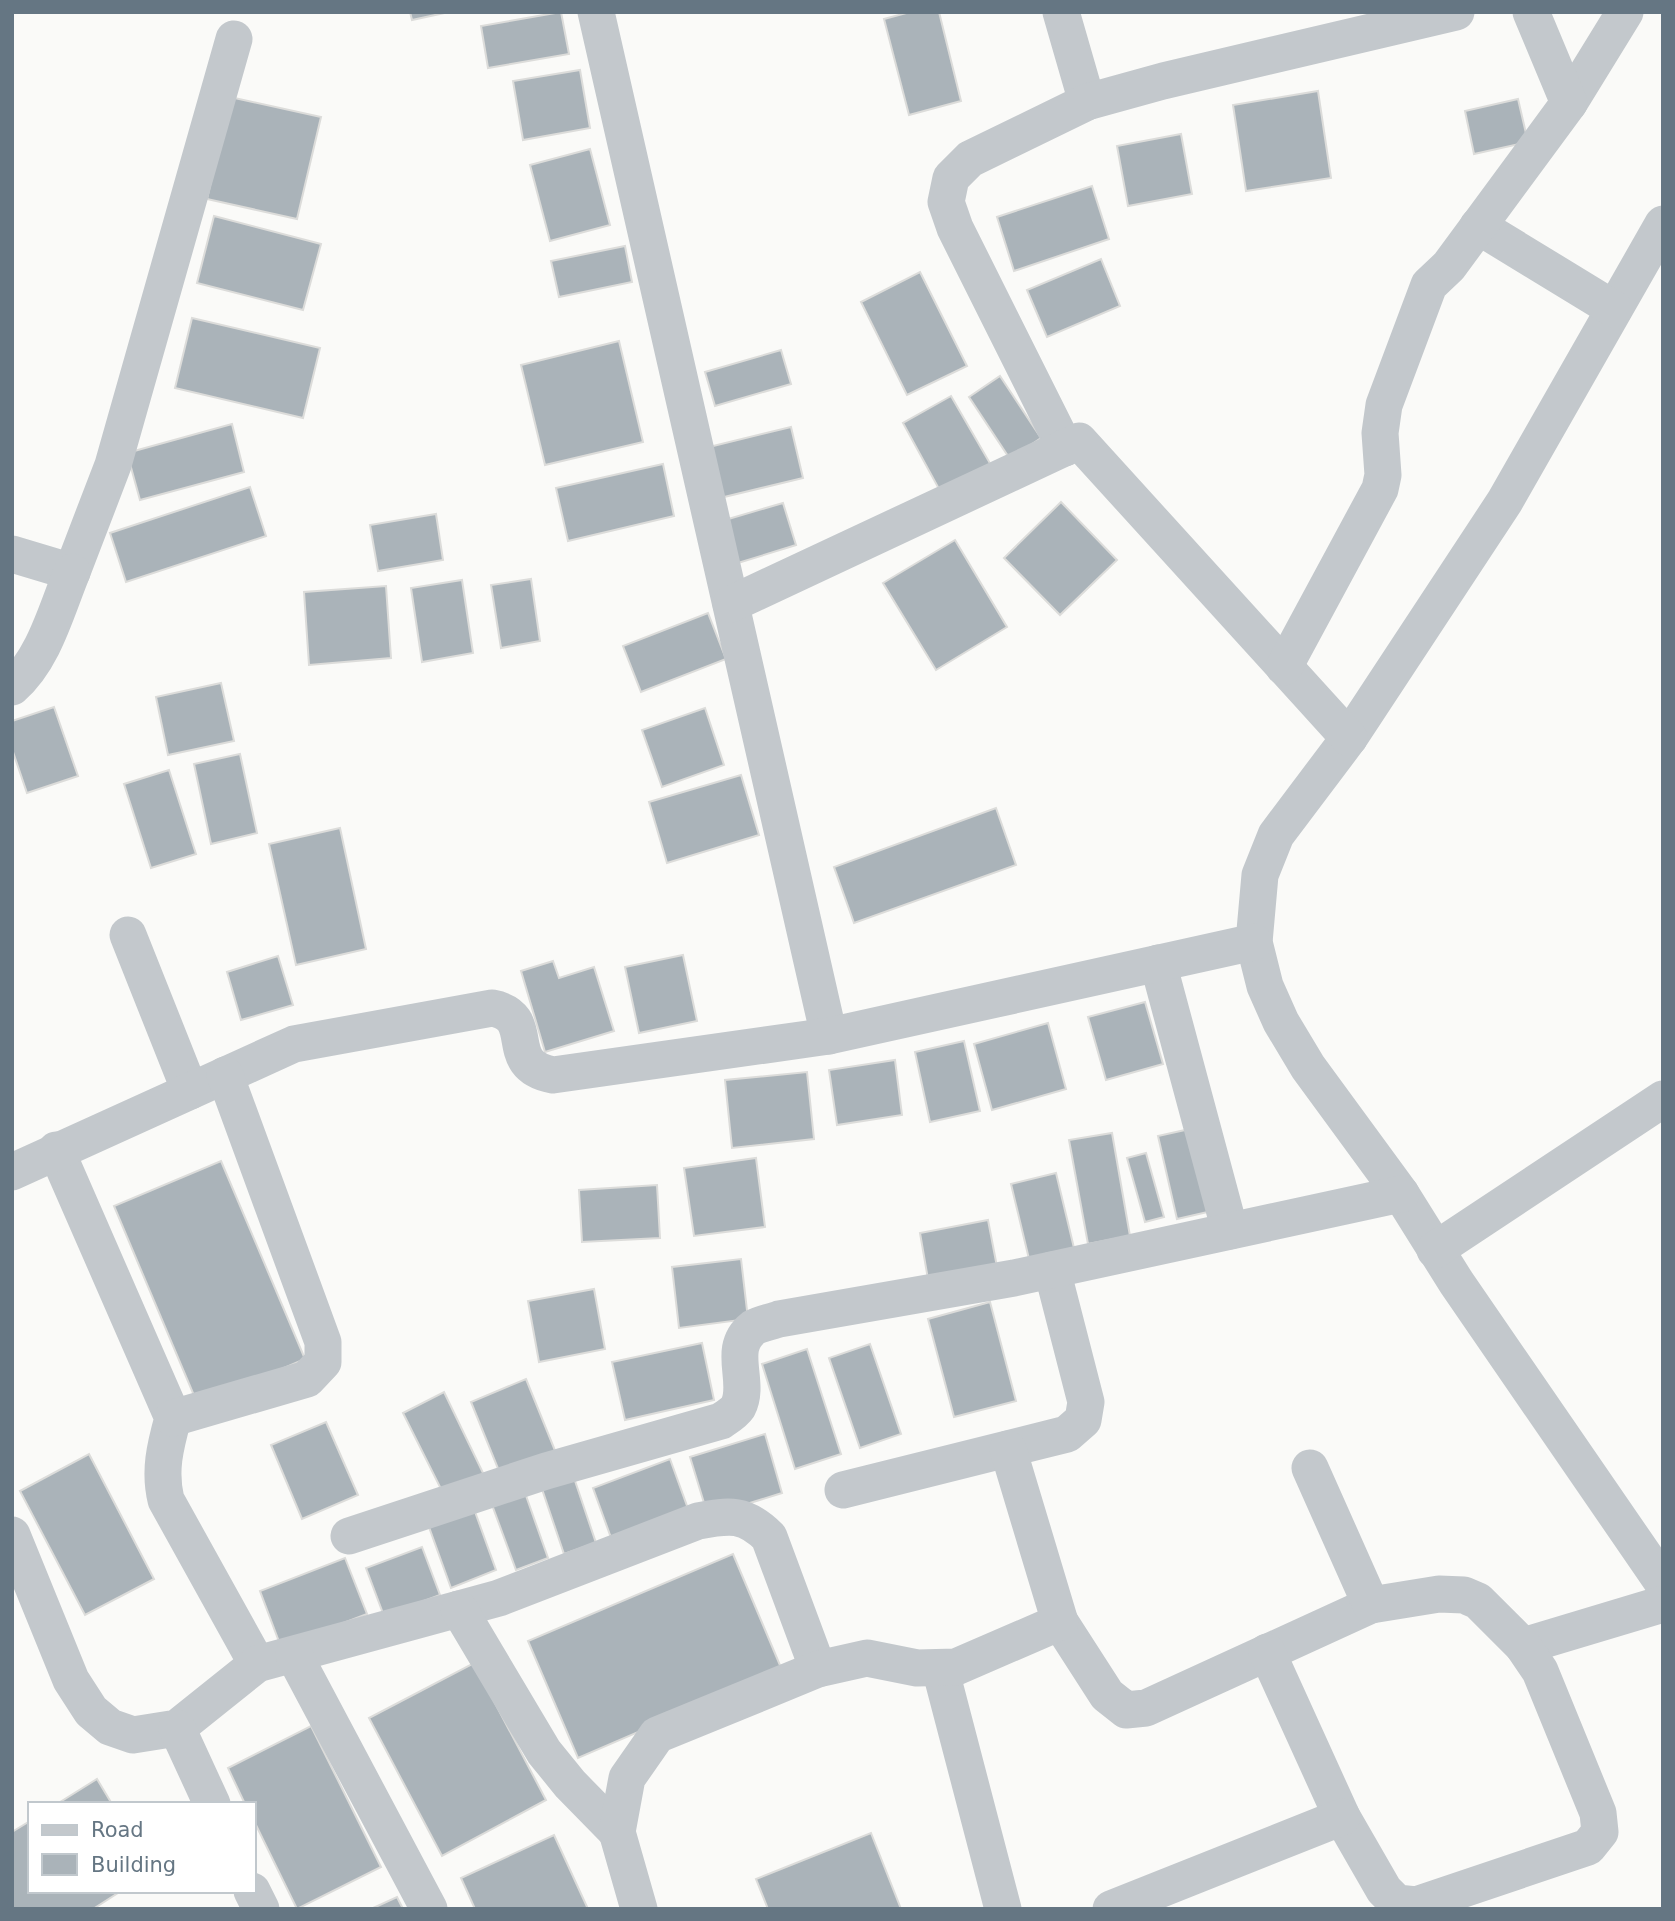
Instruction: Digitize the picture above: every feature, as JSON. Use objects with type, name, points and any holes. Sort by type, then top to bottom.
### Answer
[{"type":"street","points":[[596,12],[829,1036]]},
{"type":"street","points":[[1061,12],[1087,102]]},
{"type":"street","points":[[1531,12],[1569,103]]},
{"type":"street","points":[[1284,667],[1380,489],[1383,475],[1380,433],[1384,405],[1429,285],[1449,266],[1569,103],[1625,12]]},
{"type":"street","points":[[1065,447],[955,228],[946,202],[951,178],[970,159],[1087,102],[1163,80],[1445,13]]},
{"type":"street","points":[[12,687],[27,674],[36,659],[113,465],[234,39]]},
{"type":"street","points":[[1663,224],[1505,501],[1349,738],[1276,835],[1259,874],[1254,942],[1265,986],[1281,1022],[1308,1067],[1401,1194],[1435,1250],[1663,1583]]},
{"type":"street","points":[[1478,226],[1614,309]]},
{"type":"street","points":[[730,604],[1079,441],[1349,738]]},
{"type":"street","points":[[12,554],[72,572]]},
{"type":"street","points":[[128,935],[190,1091]]},
{"type":"street","points":[[12,1172],[294,1044],[492,1009],[504,1010],[513,1017],[528,1065],[540,1073],[553,1075],[829,1036],[1254,942]]},
{"type":"street","points":[[1158,963],[1230,1231]]},
{"type":"street","points":[[173,1418],[307,1379],[323,1362],[323,1342],[225,1075]]},
{"type":"street","points":[[1435,1250],[1663,1099]]},
{"type":"street","points":[[56,1150],[173,1418],[162,1460],[161,1481],[166,1500],[257,1664]]},
{"type":"street","points":[[349,1535],[546,1471],[721,1421],[737,1410],[741,1398],[741,1342],[754,1328],[779,1319],[1052,1270],[1401,1194]]},
{"type":"street","points":[[843,1490],[1067,1434],[1083,1420],[1086,1402],[1052,1270]]},
{"type":"street","points":[[1008,1449],[1060,1622],[1107,1695],[1126,1710],[1146,1708],[1267,1652],[1371,1605],[1439,1594],[1464,1595],[1478,1601],[1523,1646],[1539,1671],[1598,1813],[1600,1832],[1588,1847],[1416,1905],[1397,1903],[1384,1889],[1342,1817],[1267,1652]]},
{"type":"street","points":[[1310,1468],[1371,1605]]},
{"type":"street","points":[[12,1535],[71,1680],[91,1711],[110,1727],[133,1735],[177,1728],[257,1664],[499,1598],[698,1521],[728,1515],[754,1523],[769,1537],[818,1669]]},
{"type":"street","points":[[1523,1646],[1663,1604]]},
{"type":"street","points":[[459,1609],[544,1752],[570,1784],[617,1832]]},
{"type":"street","points":[[639,1909],[617,1832],[627,1778],[657,1735],[818,1669],[867,1658],[917,1668],[956,1667],[1060,1622]]},
{"type":"street","points":[[294,1655],[429,1909]]},
{"type":"street","points":[[940,1668],[1003,1909]]},
{"type":"street","points":[[177,1728],[211,1802]]},
{"type":"street","points":[[1111,1909],[1342,1817]]},
{"type":"street","points":[[254,1893],[261,1909]]},
{"type":"building","points":[[410,12],[449,12],[412,20]]},
{"type":"building","points":[[561,12],[569,54],[488,68],[481,26]]},
{"type":"building","points":[[910,12],[939,12],[961,101],[909,115],[884,19]]},
{"type":"building","points":[[580,70],[590,128],[523,140],[513,81]]},
{"type":"building","points":[[1318,91],[1331,178],[1246,191],[1233,105]]},
{"type":"building","points":[[230,97],[321,117],[297,219],[207,199]]},
{"type":"building","points":[[1518,99],[1528,142],[1474,154],[1465,111]]},
{"type":"building","points":[[1181,134],[1192,194],[1128,206],[1117,146]]},
{"type":"building","points":[[590,149],[610,225],[550,241],[530,165]]},
{"type":"building","points":[[1092,186],[1109,239],[1014,271],[997,217]]},
{"type":"building","points":[[214,216],[321,244],[303,310],[197,283]]},
{"type":"building","points":[[625,246],[632,282],[559,297],[551,261]]},
{"type":"building","points":[[1101,259],[1120,306],[1047,337],[1027,290]]},
{"type":"building","points":[[920,272],[967,366],[907,395],[861,302]]},
{"type":"building","points":[[192,318],[320,348],[303,418],[175,388]]},
{"type":"building","points":[[619,341],[643,442],[545,465],[521,365]]},
{"type":"building","points":[[781,350],[791,384],[715,406],[705,372]]},
{"type":"building","points":[[1000,376],[1041,438],[1010,459],[969,397]]},
{"type":"building","points":[[951,396],[995,472],[945,500],[903,423]]},
{"type":"building","points":[[232,424],[244,472],[140,500],[127,453]]},
{"type":"building","points":[[791,427],[803,478],[720,498],[709,447]]},
{"type":"building","points":[[663,464],[674,516],[568,541],[556,488]]},
{"type":"building","points":[[250,487],[266,536],[126,582],[110,533]]},
{"type":"building","points":[[1061,502],[1117,560],[1060,615],[1004,558]]},
{"type":"building","points":[[783,503],[796,545],[738,563],[725,520]]},
{"type":"building","points":[[436,514],[443,560],[378,571],[370,525]]},
{"type":"building","points":[[955,540],[1007,627],[936,670],[883,583]]},
{"type":"building","points":[[531,579],[540,641],[501,648],[491,585]]},
{"type":"building","points":[[462,580],[473,653],[422,662],[411,588]]},
{"type":"building","points":[[386,586],[391,658],[309,665],[304,592]]},
{"type":"building","points":[[708,613],[726,659],[641,692],[623,646]]},
{"type":"building","points":[[221,683],[234,741],[168,755],[156,697]]},
{"type":"building","points":[[54,707],[78,776],[27,793],[12,749],[12,721]]},
{"type":"building","points":[[705,708],[724,765],[662,787],[642,730]]},
{"type":"building","points":[[240,754],[257,833],[211,844],[194,764]]},
{"type":"building","points":[[169,770],[196,854],[151,868],[124,784]]},
{"type":"building","points":[[741,775],[759,835],[667,863],[649,802]]},
{"type":"building","points":[[996,808],[1016,865],[854,923],[834,867]]},
{"type":"building","points":[[340,828],[366,949],[296,965],[269,844]]},
{"type":"building","points":[[683,955],[697,1021],[639,1033],[625,967]]},
{"type":"building","points":[[278,956],[293,1005],[241,1020],[227,972]]},
{"type":"building","points":[[553,961],[559,978],[594,967],[614,1031],[545,1052],[521,971]]},
{"type":"building","points":[[1145,1002],[1163,1064],[1106,1080],[1088,1017]]},
{"type":"building","points":[[1048,1023],[1066,1089],[992,1110],[974,1044]]},
{"type":"building","points":[[964,1041],[980,1111],[930,1122],[915,1052]]},
{"type":"building","points":[[895,1060],[902,1115],[837,1125],[829,1070]]},
{"type":"building","points":[[807,1072],[814,1139],[732,1148],[725,1080]]},
{"type":"building","points":[[1194,1128],[1212,1211],[1177,1219],[1158,1136]]},
{"type":"building","points":[[1112,1133],[1130,1236],[1088,1244],[1069,1140]]},
{"type":"building","points":[[1146,1153],[1164,1217],[1145,1222],[1127,1158]]},
{"type":"building","points":[[756,1158],[765,1227],[694,1236],[684,1168]]},
{"type":"building","points":[[221,1161],[305,1359],[198,1405],[114,1206]]},
{"type":"building","points":[[1056,1173],[1074,1248],[1029,1259],[1011,1184]]},
{"type":"building","points":[[657,1185],[660,1238],[582,1242],[579,1190]]},
{"type":"building","points":[[988,1220],[998,1272],[929,1285],[920,1233]]},
{"type":"building","points":[[741,1259],[748,1319],[679,1328],[672,1267]]},
{"type":"building","points":[[594,1289],[605,1349],[539,1362],[528,1301]]},
{"type":"building","points":[[990,1302],[1016,1401],[954,1417],[928,1319]]},
{"type":"building","points":[[702,1343],[714,1400],[625,1420],[612,1362]]},
{"type":"building","points":[[870,1344],[901,1434],[860,1448],[829,1358]]},
{"type":"building","points":[[807,1349],[841,1454],[795,1469],[762,1364]]},
{"type":"building","points":[[526,1379],[556,1453],[501,1476],[471,1402]]},
{"type":"building","points":[[444,1392],[484,1475],[444,1495],[403,1413]]},
{"type":"building","points":[[326,1422],[358,1495],[302,1519],[271,1445]]},
{"type":"building","points":[[765,1434],[782,1493],[708,1516],[690,1457]]},
{"type":"building","points":[[89,1454],[154,1579],[85,1615],[20,1491]]},
{"type":"building","points":[[670,1459],[691,1517],[614,1546],[593,1488]]},
{"type":"building","points":[[573,1475],[596,1543],[564,1554],[541,1486]]},
{"type":"building","points":[[524,1490],[548,1558],[516,1570],[491,1502]]},
{"type":"building","points":[[474,1509],[496,1570],[451,1588],[429,1527]]},
{"type":"building","points":[[422,1547],[440,1595],[384,1616],[366,1568]]},
{"type":"building","points":[[733,1554],[782,1670],[578,1758],[528,1641]]},
{"type":"building","points":[[345,1558],[367,1614],[281,1647],[260,1591]]},
{"type":"building","points":[[474,1663],[546,1800],[442,1856],[369,1718]]},
{"type":"building","points":[[311,1726],[381,1867],[297,1909],[256,1825],[256,1802],[244,1802],[228,1768]]},
{"type":"building","points":[[97,1779],[111,1802],[60,1802]]},
{"type":"building","points":[[28,1822],[28,1893],[118,1893],[93,1909],[12,1909],[12,1832]]},
{"type":"building","points":[[871,1833],[901,1909],[768,1909],[756,1879]]},
{"type":"building","points":[[554,1835],[588,1909],[475,1909],[461,1878]]},
{"type":"building","points":[[397,1897],[403,1909],[371,1909]]}]
